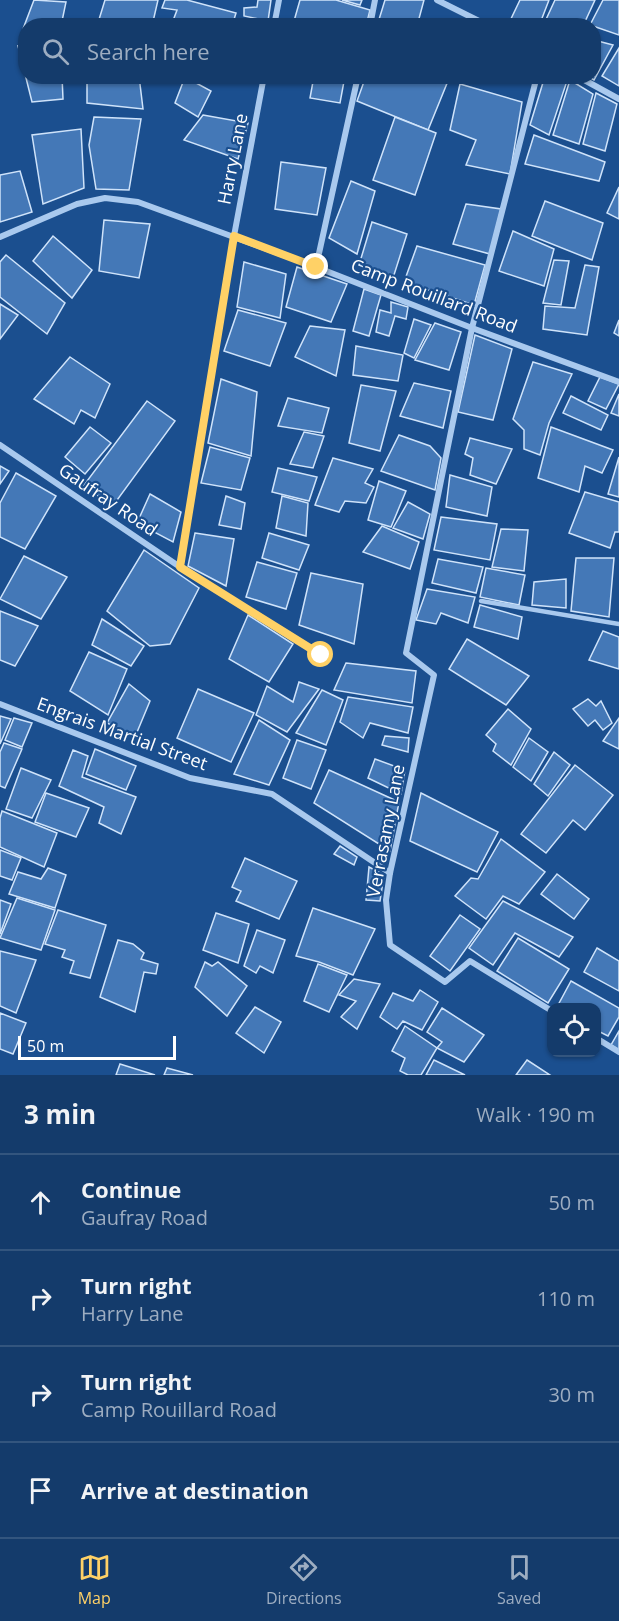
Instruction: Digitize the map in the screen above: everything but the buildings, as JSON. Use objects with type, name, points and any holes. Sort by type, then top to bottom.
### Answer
[{"type":"street","points":[[276,18],[279,0]]},
{"type":"street","points":[[371,18],[375,0]]},
{"type":"street","points":[[437,0],[473,18]]},
{"type":"street","name":"Harry Lane","points":[[180,567],[234,236],[262,84]]},
{"type":"street","points":[[316,267],[356,84]]},
{"type":"street","points":[[472,328],[535,84]]},
{"type":"street","points":[[592,84],[619,99]]},
{"type":"street","name":"Camp Rouillard Road","points":[[0,237],[76,204],[105,198],[138,202],[234,236],[619,382]]},
{"type":"street","name":"Verrasamy Lane","points":[[472,328],[406,653],[434,675],[390,873],[386,900],[390,945],[445,982],[470,961],[547,1008]]},
{"type":"street","name":"Gaufray Road","points":[[0,444],[180,567],[321,655]]},
{"type":"street","name":"Engrais Martial Street","points":[[0,704],[190,778],[272,794],[390,873]]},
{"type":"street","points":[[601,1041],[619,1052]]},
{"type":"lane","points":[[481,601],[619,624]]},
{"type":"route","points":[[316,267],[234,236],[180,567],[321,655]]}]
